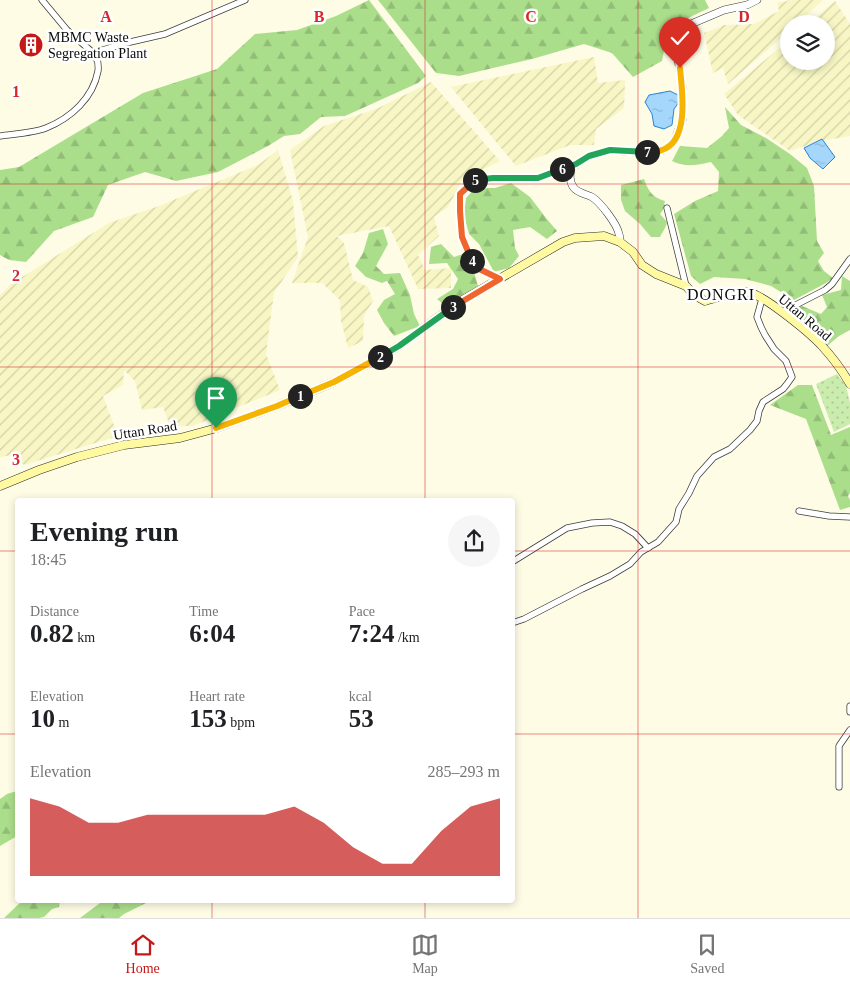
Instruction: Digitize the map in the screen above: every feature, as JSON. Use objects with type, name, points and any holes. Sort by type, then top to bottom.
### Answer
[{"type":"main road","name":"Uttan Road","points":[[0,486],[77,457],[124,445],[198,434],[277,406],[334,382],[399,346],[456,304],[556,246],[575,238],[604,236],[620,242],[633,252],[642,265],[656,274],[686,286],[694,295],[705,301],[748,292],[762,298],[782,312],[821,345],[840,367],[850,384]]},
{"type":"street","points":[[42,0],[67,30],[91,51],[97,63]]},
{"type":"street","points":[[0,136],[45,129],[79,107],[90,93],[98,69],[96,52],[165,34],[245,0]]},
{"type":"street","points":[[500,279],[473,266],[462,237],[460,194],[475,180],[538,178],[576,164],[589,156],[610,150],[631,152],[662,151],[676,139],[683,118],[683,91],[676,47],[681,32],[691,24],[724,10],[747,5],[757,0]]},
{"type":"street","points":[[571,166],[570,177],[574,188],[591,197],[602,207],[618,229],[620,242]]},
{"type":"street","points":[[667,208],[686,286]]},
{"type":"street","points":[[782,312],[826,290],[850,259]]},
{"type":"street","points":[[515,621],[524,619],[610,576],[630,564],[641,552],[658,542],[676,522],[679,509],[689,493],[696,476],[714,457],[730,449],[750,430],[757,421],[763,402],[783,389],[792,377],[786,361],[774,349],[761,327],[758,317],[762,298]]},
{"type":"street","points":[[799,510],[829,516],[850,517]]},
{"type":"street","points":[[515,560],[567,528],[592,523],[610,522],[622,526],[635,534],[648,548]]},
{"type":"street","points":[[850,706],[850,712]]},
{"type":"street","points":[[839,787],[839,746],[850,730]]},
{"type":"green space","points":[[369,0],[426,76],[418,83],[345,116],[321,117],[300,134],[284,136],[218,172],[176,181],[145,172],[108,185],[93,217],[54,231],[26,262],[9,260],[0,255],[0,170],[19,167],[143,93],[217,69],[255,34],[297,30],[336,16]]},
{"type":"green space","points":[[378,0],[705,0],[709,8],[686,19],[667,34],[662,61],[633,77],[612,53],[584,44],[532,59],[459,76],[436,73]]},
{"type":"green space","points":[[789,0],[823,0],[806,15],[780,15],[780,39],[728,84],[723,68],[713,73],[704,33],[724,25],[754,24],[779,11],[777,2]]},
{"type":"green space","points":[[835,1],[850,24],[850,136],[827,140],[790,151],[738,115],[724,94],[780,47],[780,70],[835,70],[835,15],[819,15]]},
{"type":"green space","points":[[594,57],[598,83],[625,80],[624,108],[596,129],[594,145],[570,145],[516,166],[451,87]]},
{"type":"green space","points":[[431,82],[500,161],[462,180],[448,207],[434,217],[439,236],[418,255],[425,270],[451,268],[451,288],[418,289],[389,226],[337,236],[344,243],[353,280],[368,287],[373,301],[364,316],[363,341],[348,348],[341,321],[340,300],[322,283],[292,283],[308,237],[290,150],[324,126],[376,109]]},
{"type":"green space","points":[[725,107],[741,125],[766,138],[807,168],[814,186],[817,241],[824,253],[818,261],[824,271],[833,278],[794,300],[771,286],[745,279],[714,277],[700,284],[691,276],[674,214],[695,201],[718,191],[719,172],[711,162],[687,165],[672,161],[680,146],[707,148],[722,136],[729,128]]},
{"type":"green space","points":[[278,150],[293,201],[298,257],[274,293],[266,354],[280,390],[193,426],[170,426],[163,407],[142,410],[135,381],[124,370],[123,385],[103,396],[118,436],[24,465],[13,455],[0,457],[0,295],[11,284],[109,223],[159,206],[258,165]]},
{"type":"green space","points":[[644,179],[652,193],[657,198],[665,201],[660,214],[667,222],[660,237],[651,237],[625,211],[621,200],[621,185]]},
{"type":"green space","points":[[511,183],[530,197],[557,231],[547,239],[530,227],[513,230],[515,248],[519,256],[509,268],[494,272],[479,244],[469,234],[464,216],[466,198],[475,188],[495,188]]},
{"type":"green space","points":[[383,229],[388,244],[376,266],[384,274],[400,273],[410,295],[414,314],[420,326],[394,336],[377,310],[384,300],[395,294],[387,281],[382,283],[366,277],[355,266],[363,253],[369,233]]},
{"type":"green space","points":[[441,244],[454,257],[466,253],[478,286],[444,305],[437,299],[453,289],[458,279],[447,263],[429,264],[431,247]]},
{"type":"green space","points":[[842,276],[850,281],[850,330],[826,347],[785,312],[802,306],[821,314],[827,307],[822,295],[841,290]]},
{"type":"green space","points":[[837,374],[846,386],[850,403],[850,424],[834,432],[816,384]]},
{"type":"green space","points":[[798,385],[812,385],[831,435],[850,427],[850,493],[848,496],[850,507],[840,510],[806,419],[770,405]]},
{"type":"green space","points":[[15,792],[15,837],[0,846],[0,799]]},
{"type":"green space","points":[[20,903],[60,903],[59,907],[52,909],[44,917],[4,918]]},
{"type":"green space","points":[[100,903],[146,903],[119,918],[80,918]]},
{"type":"water","points":[[670,91],[678,95],[679,102],[674,109],[672,125],[664,129],[654,126],[652,114],[645,102],[649,95]]},
{"type":"water","points":[[822,139],[835,157],[823,169],[810,158],[804,148]]},
{"type":"place","name":"MBMC Waste Segregation Plant","points":[[31,45]]},
{"type":"district","name":"DONGRI","points":[[721,294]]},
{"type":"route","points":[[216,428],[277,406],[334,382],[399,346],[456,304],[500,279],[473,266],[462,237],[460,194],[475,180],[538,178],[572,166],[589,156],[610,150],[631,152],[662,151],[676,139],[683,118],[683,91],[680,68]]}]
